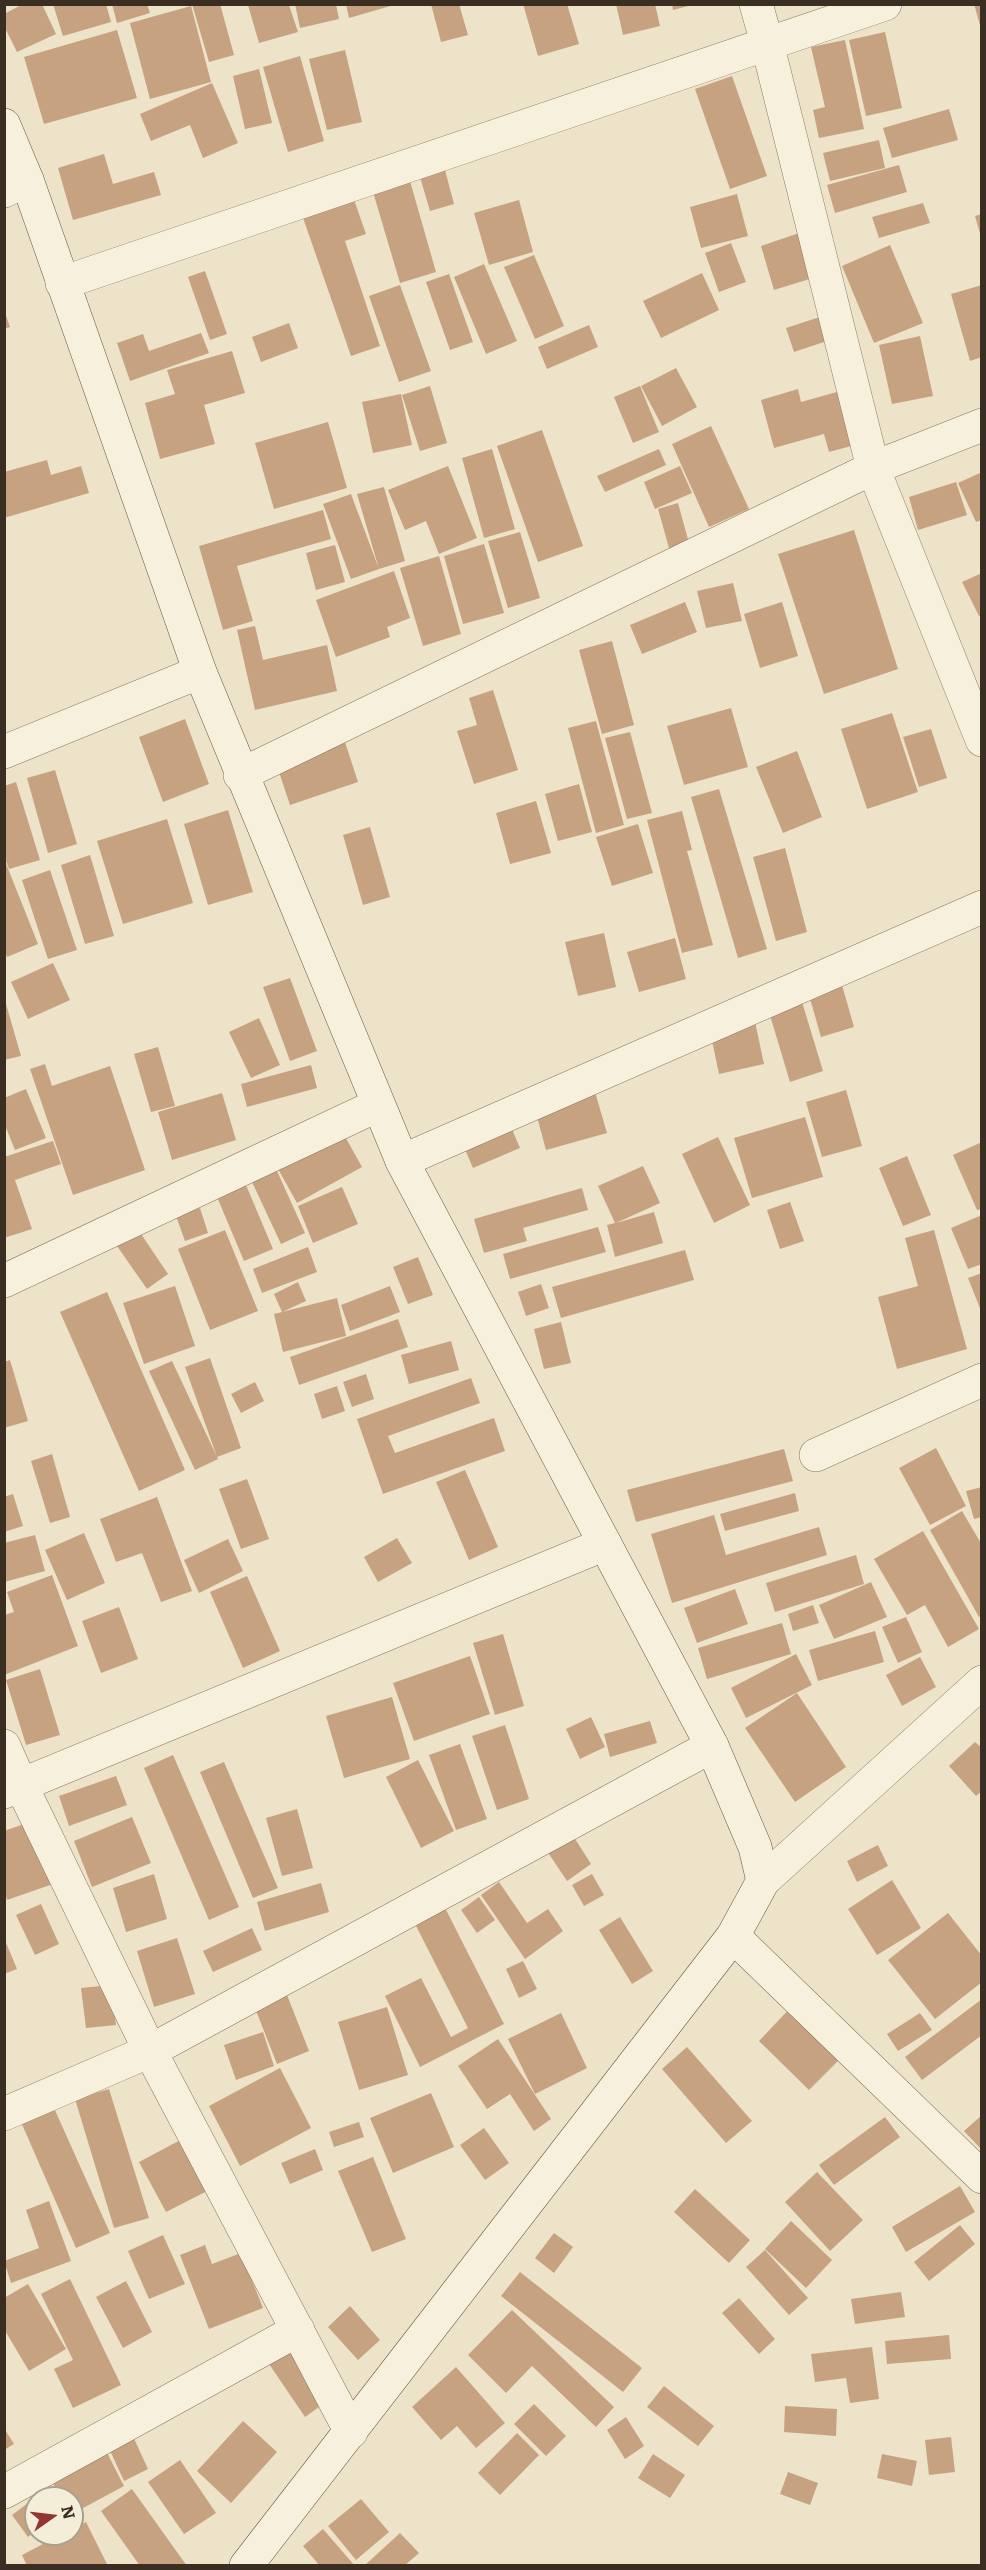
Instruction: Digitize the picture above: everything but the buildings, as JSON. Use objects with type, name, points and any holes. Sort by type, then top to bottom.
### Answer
[{"type":"street","points":[[756,4],[873,468],[981,740]]},
{"type":"street","points":[[62,283],[885,4]]},
{"type":"street","points":[[4,125],[16,185],[62,283],[200,672],[240,775],[402,1161],[712,1746],[755,1847],[763,1881]]},
{"type":"street","points":[[240,775],[873,468],[981,425]]},
{"type":"street","points":[[4,752],[200,672]]},
{"type":"street","points":[[402,1161],[981,907]]},
{"type":"street","points":[[4,1281],[378,1105]]},
{"type":"street","points":[[816,1455],[981,1380]]},
{"type":"street","points":[[13,1789],[605,1544]]},
{"type":"street","points":[[246,2565],[733,1936],[763,1881],[981,1682]]},
{"type":"street","points":[[4,1746],[13,1789],[351,2432]]},
{"type":"street","points":[[4,2114],[150,2051],[712,1746]]},
{"type":"street","points":[[733,1936],[981,2177]]},
{"type":"street","points":[[4,2492],[298,2330]]}]
